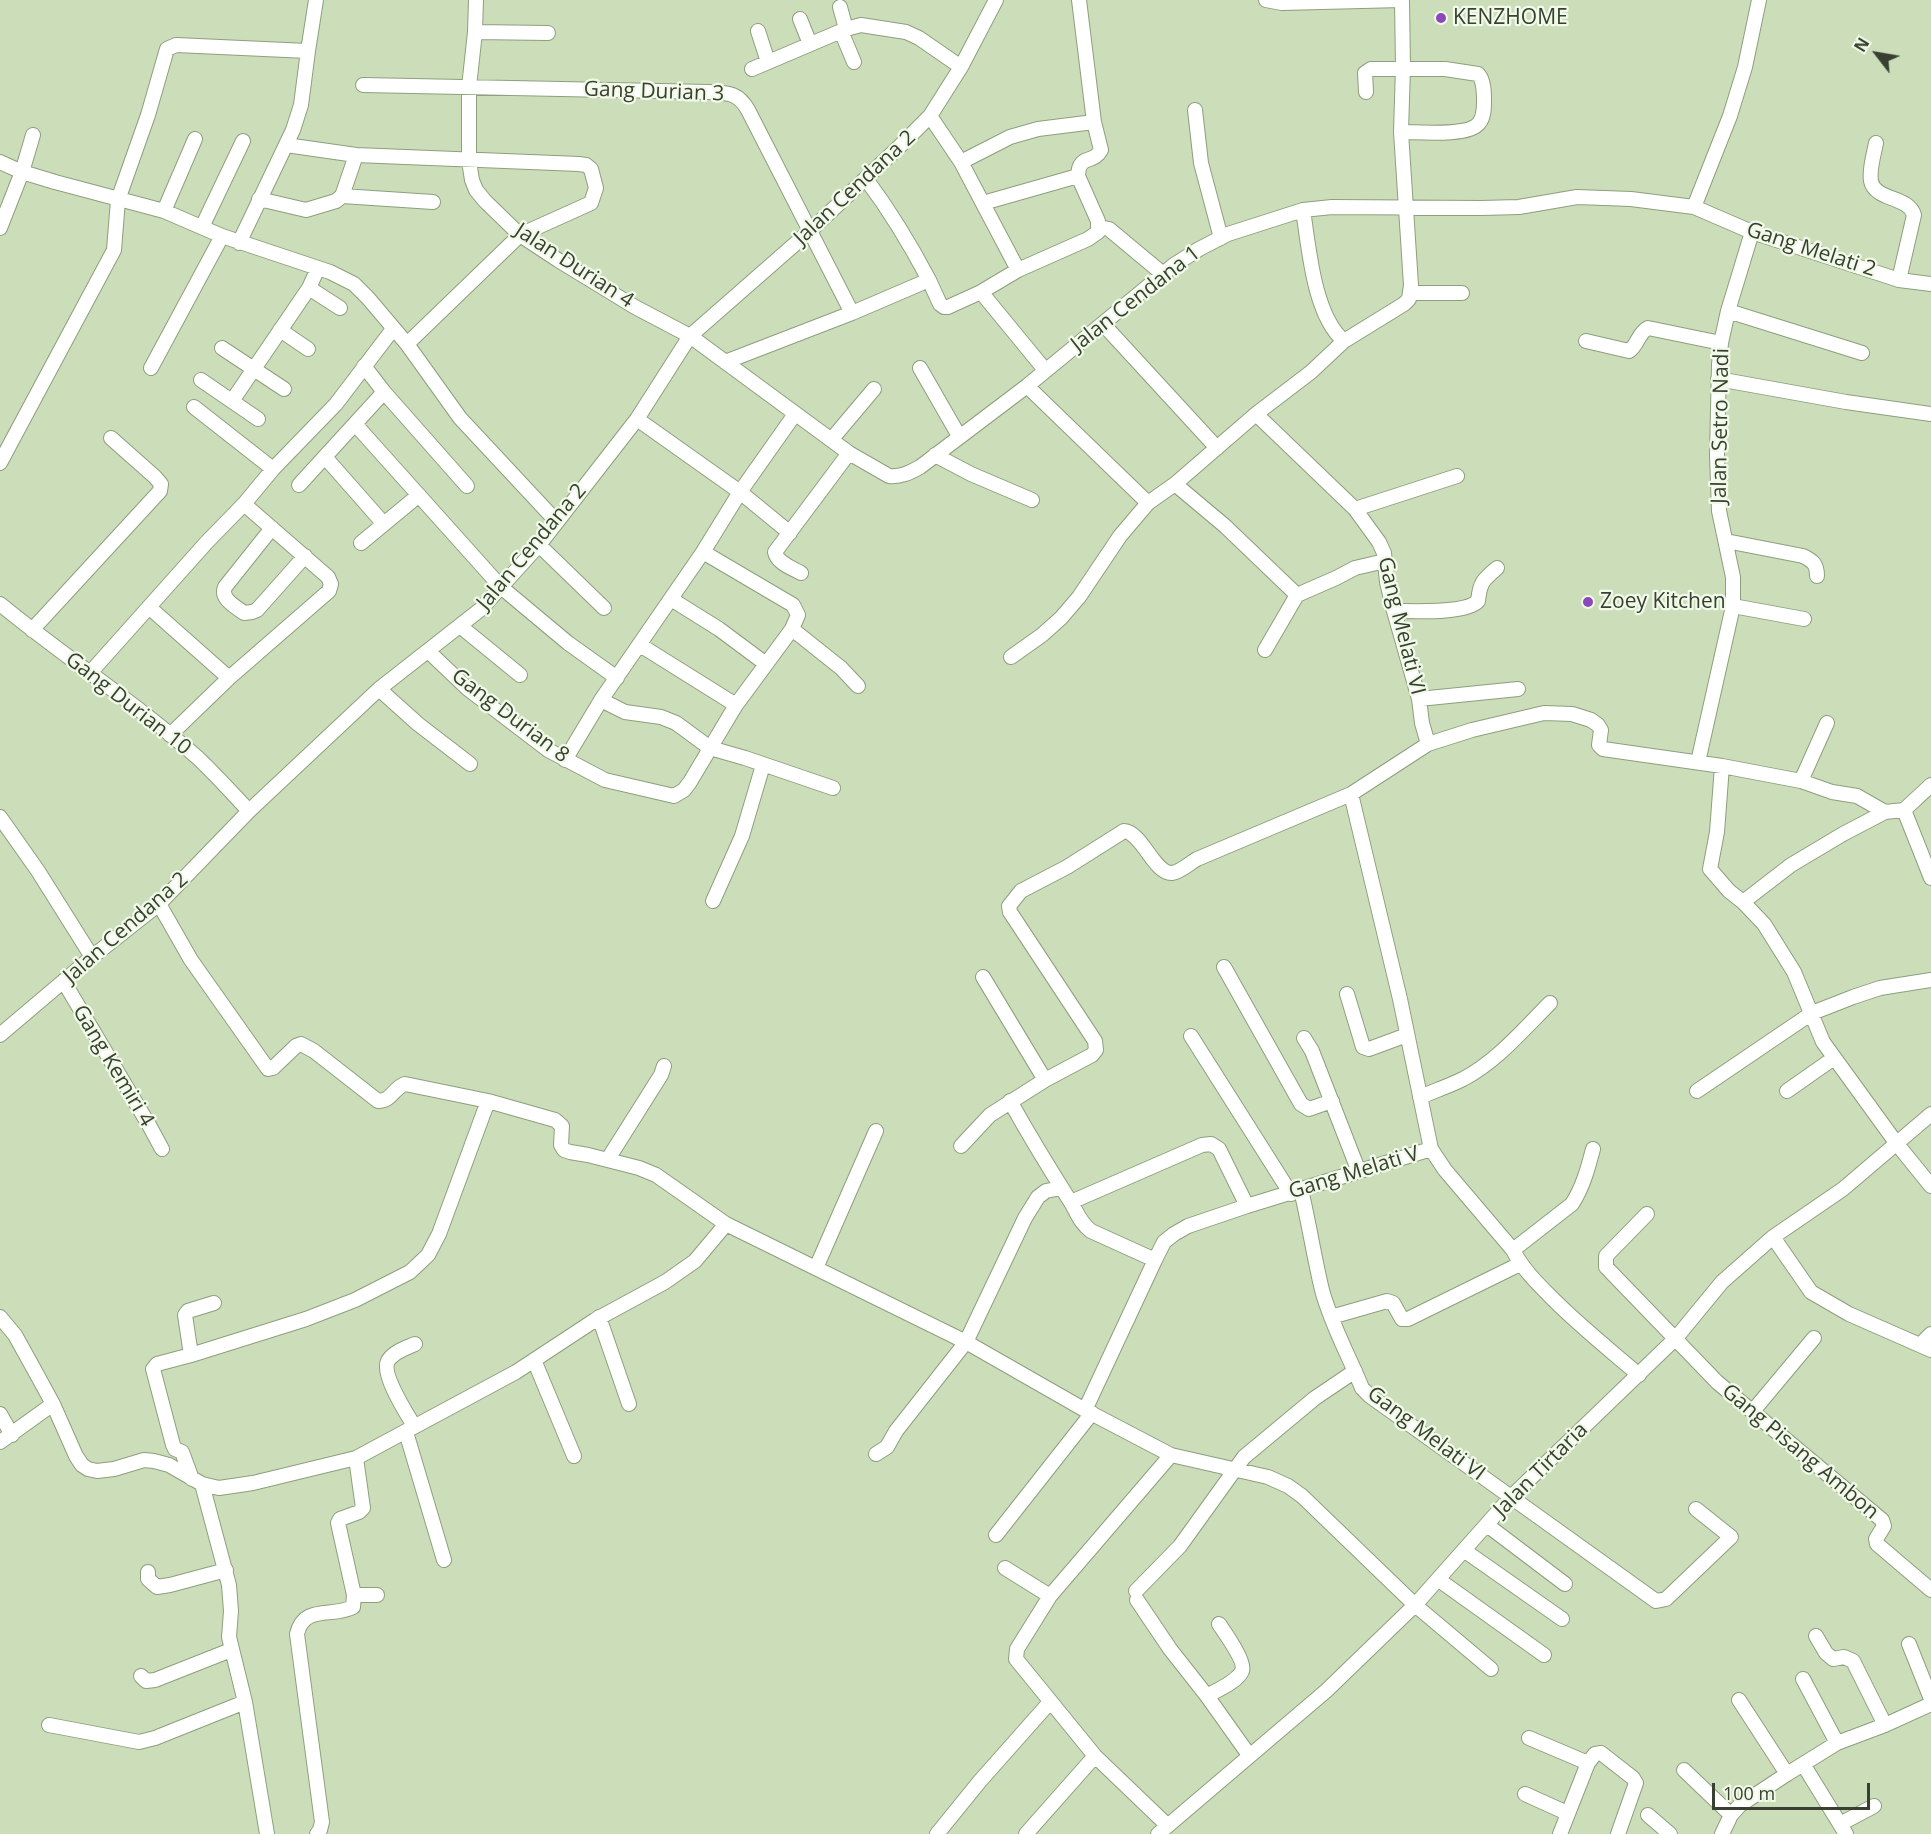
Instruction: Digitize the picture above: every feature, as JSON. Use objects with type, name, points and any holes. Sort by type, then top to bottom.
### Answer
[{"type":"street","points":[[239,243],[293,130],[301,105],[316,0]]},
{"type":"street","name":"Jalan Durian 4","points":[[476,0],[469,87],[469,161],[476,190],[520,235],[580,276],[690,336]]},
{"type":"street","name":"Jalan Cendana 2","points":[[0,1035],[159,904],[249,811],[379,689],[481,609],[539,545],[637,419],[690,336],[811,230],[930,116],[961,68],[996,0]]},
{"type":"street","points":[[866,179],[891,212],[929,280],[939,304],[944,307],[959,303],[1018,270],[1098,232],[1098,221],[1078,176],[1078,166],[1081,162],[1098,155],[1101,150],[1094,122],[1078,0]]},
{"type":"street","points":[[1011,657],[1061,618],[1079,597],[1120,536],[1148,503],[1175,484],[1344,342],[1409,299],[1411,293],[1401,132],[1402,0],[1282,3],[1266,0]]},
{"type":"street","points":[[1694,207],[1730,116],[1745,67],[1759,0]]},
{"type":"street","points":[[840,7],[843,30],[854,62]]},
{"type":"street","points":[[800,19],[810,44]]},
{"type":"street","points":[[752,69],[843,30],[861,25],[906,32],[919,38],[961,68]]},
{"type":"street","points":[[758,31],[768,62]]},
{"type":"street","points":[[475,32],[548,33]]},
{"type":"street","points":[[0,463],[114,250],[118,200],[148,115],[164,56],[171,46],[219,45],[308,51]]},
{"type":"street","points":[[1366,92],[1365,73],[1366,70],[1371,69],[1403,67],[1445,69],[1478,74],[1481,77],[1484,99],[1483,117],[1478,126],[1467,131],[1401,132]]},
{"type":"street","name":"Gang Durian 3","points":[[363,85],[709,92],[734,95],[744,102],[852,313]]},
{"type":"street","points":[[1195,110],[1201,163],[1221,238]]},
{"type":"street","points":[[930,116],[961,162],[1018,270]]},
{"type":"street","points":[[961,162],[1010,137],[1038,129],[1094,122]]},
{"type":"street","points":[[0,228],[22,172],[33,135]]},
{"type":"street","points":[[164,211],[195,139]]},
{"type":"street","points":[[202,227],[243,141]]},
{"type":"street","points":[[1876,143],[1871,179],[1873,187],[1908,205],[1914,215],[1899,279]]},
{"type":"street","points":[[286,145],[356,155],[579,164],[591,169],[596,188],[591,203],[520,235],[407,344]]},
{"type":"street","points":[[259,199],[306,210],[336,201],[342,196],[356,155]]},
{"type":"street","points":[[0,162],[22,172],[164,211],[239,243],[318,268],[354,284],[407,344],[460,418],[557,522]]},
{"type":"street","points":[[983,203],[1078,176]]},
{"type":"street","points":[[342,196],[432,202]]},
{"type":"street","name":"Jalan Cendana 1","points":[[690,336],[849,453],[889,476],[897,476],[908,474],[1027,386],[1163,274],[1199,249],[1221,238],[1303,210],[1332,207],[1519,207],[1577,197],[1631,199],[1694,207]]},
{"type":"street","name":"Gang Melati 2","points":[[1694,207],[1752,232],[1899,279],[1931,284]]},
{"type":"street","points":[[1303,210],[1313,273],[1323,310],[1335,333],[1344,342]]},
{"type":"street","points":[[1099,227],[1109,229],[1163,274]]},
{"type":"street","name":"Jalan Setro Nadi","points":[[1698,762],[1733,606],[1733,577],[1719,511],[1718,379],[1721,344],[1728,311],[1752,232]]},
{"type":"street","points":[[151,368],[222,236]]},
{"type":"street","points":[[232,401],[309,288],[318,268]]},
{"type":"street","points":[[725,362],[852,313],[929,280]]},
{"type":"street","points":[[309,288],[340,308]]},
{"type":"street","points":[[981,292],[1045,370]]},
{"type":"street","points":[[1411,293],[1462,293]]},
{"type":"street","points":[[1728,311],[1862,353]]},
{"type":"street","points":[[1103,324],[1217,448]]},
{"type":"street","points":[[1586,341],[1629,351],[1635,347],[1642,331],[1648,328],[1721,344]]},
{"type":"street","points":[[90,673],[273,469],[336,404],[393,329]]},
{"type":"street","points":[[280,330],[308,349]]},
{"type":"street","points":[[222,348],[284,389]]},
{"type":"street","points":[[364,366],[466,486]]},
{"type":"street","points":[[920,368],[959,436]]},
{"type":"street","points":[[1718,379],[1846,402],[1931,414]]},
{"type":"street","points":[[201,380],[258,419]]},
{"type":"street","points":[[1027,386],[1148,503]]},
{"type":"street","points":[[831,440],[874,389]]},
{"type":"street","points":[[299,485],[384,392]]},
{"type":"street","points":[[194,407],[273,469]]},
{"type":"street","points":[[565,760],[601,700],[795,414]]},
{"type":"street","name":"Gang Melati VI","points":[[1256,414],[1355,509],[1379,542],[1384,552],[1394,611],[1419,699],[1428,744]]},
{"type":"street","points":[[637,419],[740,492],[790,533]]},
{"type":"street","points":[[355,424],[501,587],[568,643],[617,678]]},
{"type":"street","points":[[32,630],[160,491],[161,484],[155,477],[111,438]]},
{"type":"street","points":[[801,573],[776,557],[775,552],[849,453]]},
{"type":"street","points":[[935,455],[970,474],[1032,500]]},
{"type":"street","points":[[325,457],[384,524]]},
{"type":"street","points":[[1355,509],[1456,476]]},
{"type":"street","points":[[1175,484],[1225,526],[1297,595]]},
{"type":"street","points":[[361,543],[419,495]]},
{"type":"street","points":[[170,735],[229,678],[329,591],[331,584],[328,577],[244,504]]},
{"type":"street","points":[[272,528],[225,587],[223,592],[225,598],[244,613],[257,610],[305,556]]},
{"type":"street","points":[[1726,541],[1803,556],[1814,562],[1817,576]]},
{"type":"street","points":[[539,545],[604,608]]},
{"type":"street","points":[[703,552],[793,605],[798,615],[792,629],[736,705],[710,748]]},
{"type":"street","points":[[1265,650],[1297,595],[1354,568],[1384,561]]},
{"type":"street","points":[[1394,611],[1473,606],[1478,601],[1482,581],[1497,568]]},
{"type":"street","points":[[670,599],[719,629],[766,664]]},
{"type":"street","name":"Gang Durian 10","points":[[0,604],[170,735],[199,760],[249,811]]},
{"type":"street","points":[[1733,606],[1804,620]]},
{"type":"street","points":[[150,608],[229,678]]},
{"type":"street","points":[[460,626],[520,675]]},
{"type":"street","points":[[792,629],[841,668],[858,686]]},
{"type":"street","points":[[640,645],[736,705]]},
{"type":"street","name":"Gang Durian 8","points":[[428,651],[468,689],[548,750],[605,780],[674,796],[684,790],[710,748]]},
{"type":"street","points":[[379,689],[418,724],[470,764]]},
{"type":"street","points":[[1419,699],[1518,689]]},
{"type":"street","points":[[601,700],[626,712],[661,717],[676,723],[710,748],[832,788]]},
{"type":"street","points":[[961,1146],[990,1115],[1045,1080],[1092,1055],[1096,1050],[1096,1044],[1010,912],[1009,906],[1021,891],[1067,867],[1124,831],[1128,831],[1137,838],[1163,869],[1174,873],[1197,859],[1351,794],[1428,744],[1472,730],[1544,714],[1572,714],[1592,720],[1601,730],[1599,745],[1604,749],[1698,762],[1801,781],[1832,792],[1857,796],[1885,812]]},
{"type":"street","points":[[1801,781],[1827,723]]},
{"type":"street","points":[[713,901],[742,836],[763,765]]},
{"type":"street","points":[[1722,766],[1717,832],[1710,868],[1729,891],[1764,924],[1794,972],[1823,1042],[1897,1144],[1931,1186]]},
{"type":"street","points":[[1743,902],[1791,866],[1843,834],[1885,812],[1904,810],[1931,785]]},
{"type":"street","points":[[1351,794],[1400,999],[1431,1149]]},
{"type":"street","points":[[1904,810],[1931,878]]},
{"type":"street","points":[[0,817],[38,871],[92,957]]},
{"type":"street","points":[[159,904],[191,960],[268,1069],[273,1068],[301,1044],[378,1101],[385,1101],[405,1084],[488,1101],[555,1120],[562,1126],[561,1145],[564,1149],[609,1159],[656,1175],[726,1224],[966,1342],[1088,1411],[1172,1455],[1236,1468],[1268,1477],[1288,1486],[1415,1605],[1491,1669]]},
{"type":"street","points":[[1224,967],[1301,1104],[1309,1109],[1332,1101]]},
{"type":"street","points":[[983,977],[1045,1080]]},
{"type":"street","points":[[1697,1092],[1812,1013],[1880,988],[1931,980]]},
{"type":"street","name":"Gang Kemiri 4","points":[[64,982],[162,1149]]},
{"type":"street","points":[[1347,994],[1363,1047],[1369,1049],[1407,1035]]},
{"type":"street","points":[[1420,1097],[1462,1080],[1482,1068],[1550,1003]]},
{"type":"street","name":"Gang Melati VI","points":[[1191,1036],[1296,1192],[1314,1245],[1322,1290],[1331,1317],[1362,1388],[1370,1396],[1656,1601],[1666,1599],[1731,1537],[1696,1509]]},
{"type":"street","points":[[1304,1038],[1312,1051],[1359,1172]]},
{"type":"street","points":[[1787,1091],[1834,1058]]},
{"type":"street","points":[[609,1159],[661,1075],[664,1066]]},
{"type":"street","points":[[267,1834],[245,1702],[231,1650],[229,1637],[231,1611],[226,1570],[197,1482],[182,1452],[175,1449],[173,1445],[153,1369],[157,1364],[306,1319],[356,1300],[410,1272],[428,1254],[439,1234],[488,1101]]},
{"type":"street","points":[[1010,1101],[1083,1225],[1091,1231],[1155,1260]]},
{"type":"street","name":"Jalan Tirtaria","points":[[1163,1830],[1326,1691],[1415,1605],[1511,1497],[1676,1338],[1722,1282],[1773,1238],[1843,1189],[1931,1114]]},
{"type":"street","points":[[816,1268],[876,1131]]},
{"type":"street","points":[[1071,1202],[1202,1144],[1211,1144],[1219,1149],[1247,1206]]},
{"type":"street","name":"Gang Melati V","points":[[996,1535],[1088,1411],[1164,1242],[1188,1226],[1431,1149],[1445,1170],[1513,1250],[1520,1264],[1536,1282],[1582,1327],[1639,1374]]},
{"type":"street","points":[[1513,1250],[1572,1204],[1579,1193],[1593,1149]]},
{"type":"street","points":[[876,1454],[887,1446],[896,1431],[966,1342],[1025,1218],[1038,1197],[1046,1191],[1061,1188]]},
{"type":"street","name":"Gang Pisang Ambon","points":[[1647,1214],[1606,1256],[1606,1267],[1707,1373],[1882,1520],[1883,1529],[1876,1539],[1877,1544],[1931,1590]]},
{"type":"street","points":[[0,1317],[15,1335],[53,1404],[82,1465],[97,1471],[154,1461],[169,1465],[197,1482],[219,1488],[253,1483],[356,1458],[516,1372],[599,1317],[665,1282],[695,1260],[726,1224]]},
{"type":"street","points":[[1773,1238],[1811,1292],[1839,1309],[1926,1348],[1931,1334]]},
{"type":"street","points":[[1331,1317],[1388,1301],[1393,1304],[1402,1318],[1408,1319],[1520,1264]]},
{"type":"street","points":[[191,1355],[185,1315],[188,1311],[214,1303]]},
{"type":"street","points":[[599,1317],[629,1404]]},
{"type":"street","points":[[1753,1411],[1815,1338]]},
{"type":"street","points":[[415,1344],[400,1350],[388,1360],[386,1366],[410,1429],[444,1560]]},
{"type":"street","points":[[534,1360],[574,1456]]},
{"type":"street","points":[[1249,1755],[1170,1648],[1137,1595],[1180,1546],[1244,1457],[1315,1398],[1355,1371]]},
{"type":"street","points":[[0,1414],[6,1438],[53,1404]]},
{"type":"street","points":[[1163,1830],[1095,1756],[1016,1659],[1017,1648],[1050,1596],[1172,1455]]},
{"type":"street","points":[[317,1834],[322,1821],[297,1634],[299,1625],[308,1616],[346,1611],[353,1607],[354,1595],[338,1524],[340,1519],[359,1512],[363,1508],[356,1458]]},
{"type":"street","points":[[1487,1525],[1565,1584]]},
{"type":"street","points":[[1465,1551],[1562,1619]]},
{"type":"street","points":[[1005,1568],[1050,1596]]},
{"type":"street","points":[[148,1572],[148,1579],[157,1587],[226,1570]]},
{"type":"street","points":[[1439,1580],[1544,1655]]},
{"type":"street","points":[[354,1595],[377,1595]]},
{"type":"street","points":[[1207,1696],[1232,1681],[1243,1669],[1242,1661],[1219,1624]]},
{"type":"street","points":[[1816,1636],[1826,1653],[1833,1659],[1844,1657],[1853,1661],[1884,1725]]},
{"type":"street","points":[[1909,1644],[1931,1699]]},
{"type":"street","points":[[141,1676],[146,1681],[155,1680],[231,1650]]},
{"type":"street","points":[[1803,1679],[1836,1743]]},
{"type":"street","points":[[1739,1701],[1786,1774]]},
{"type":"street","points":[[49,1725],[139,1742],[245,1702]]},
{"type":"street","points":[[937,1834],[980,1781],[1050,1702]]},
{"type":"street","points":[[1722,1834],[1731,1815],[1740,1805],[1786,1774],[1836,1743],[1931,1704]]},
{"type":"street","points":[[1529,1738],[1588,1763]]},
{"type":"street","points":[[1560,1834],[1588,1763],[1595,1754],[1601,1753],[1633,1778],[1636,1783],[1618,1834]]},
{"type":"street","points":[[1026,1834],[1095,1756]]},
{"type":"street","points":[[1803,1764],[1843,1829],[1874,1806]]},
{"type":"street","points":[[1684,1770],[1731,1815]]},
{"type":"street","points":[[1525,1794],[1568,1813]]},
{"type":"street","points":[[1648,1815],[1670,1834]]},
{"type":"place","name":"KENZHOME","points":[[1441,18]]},
{"type":"place","name":"Zoey Kitchen","points":[[1588,602]]}]
